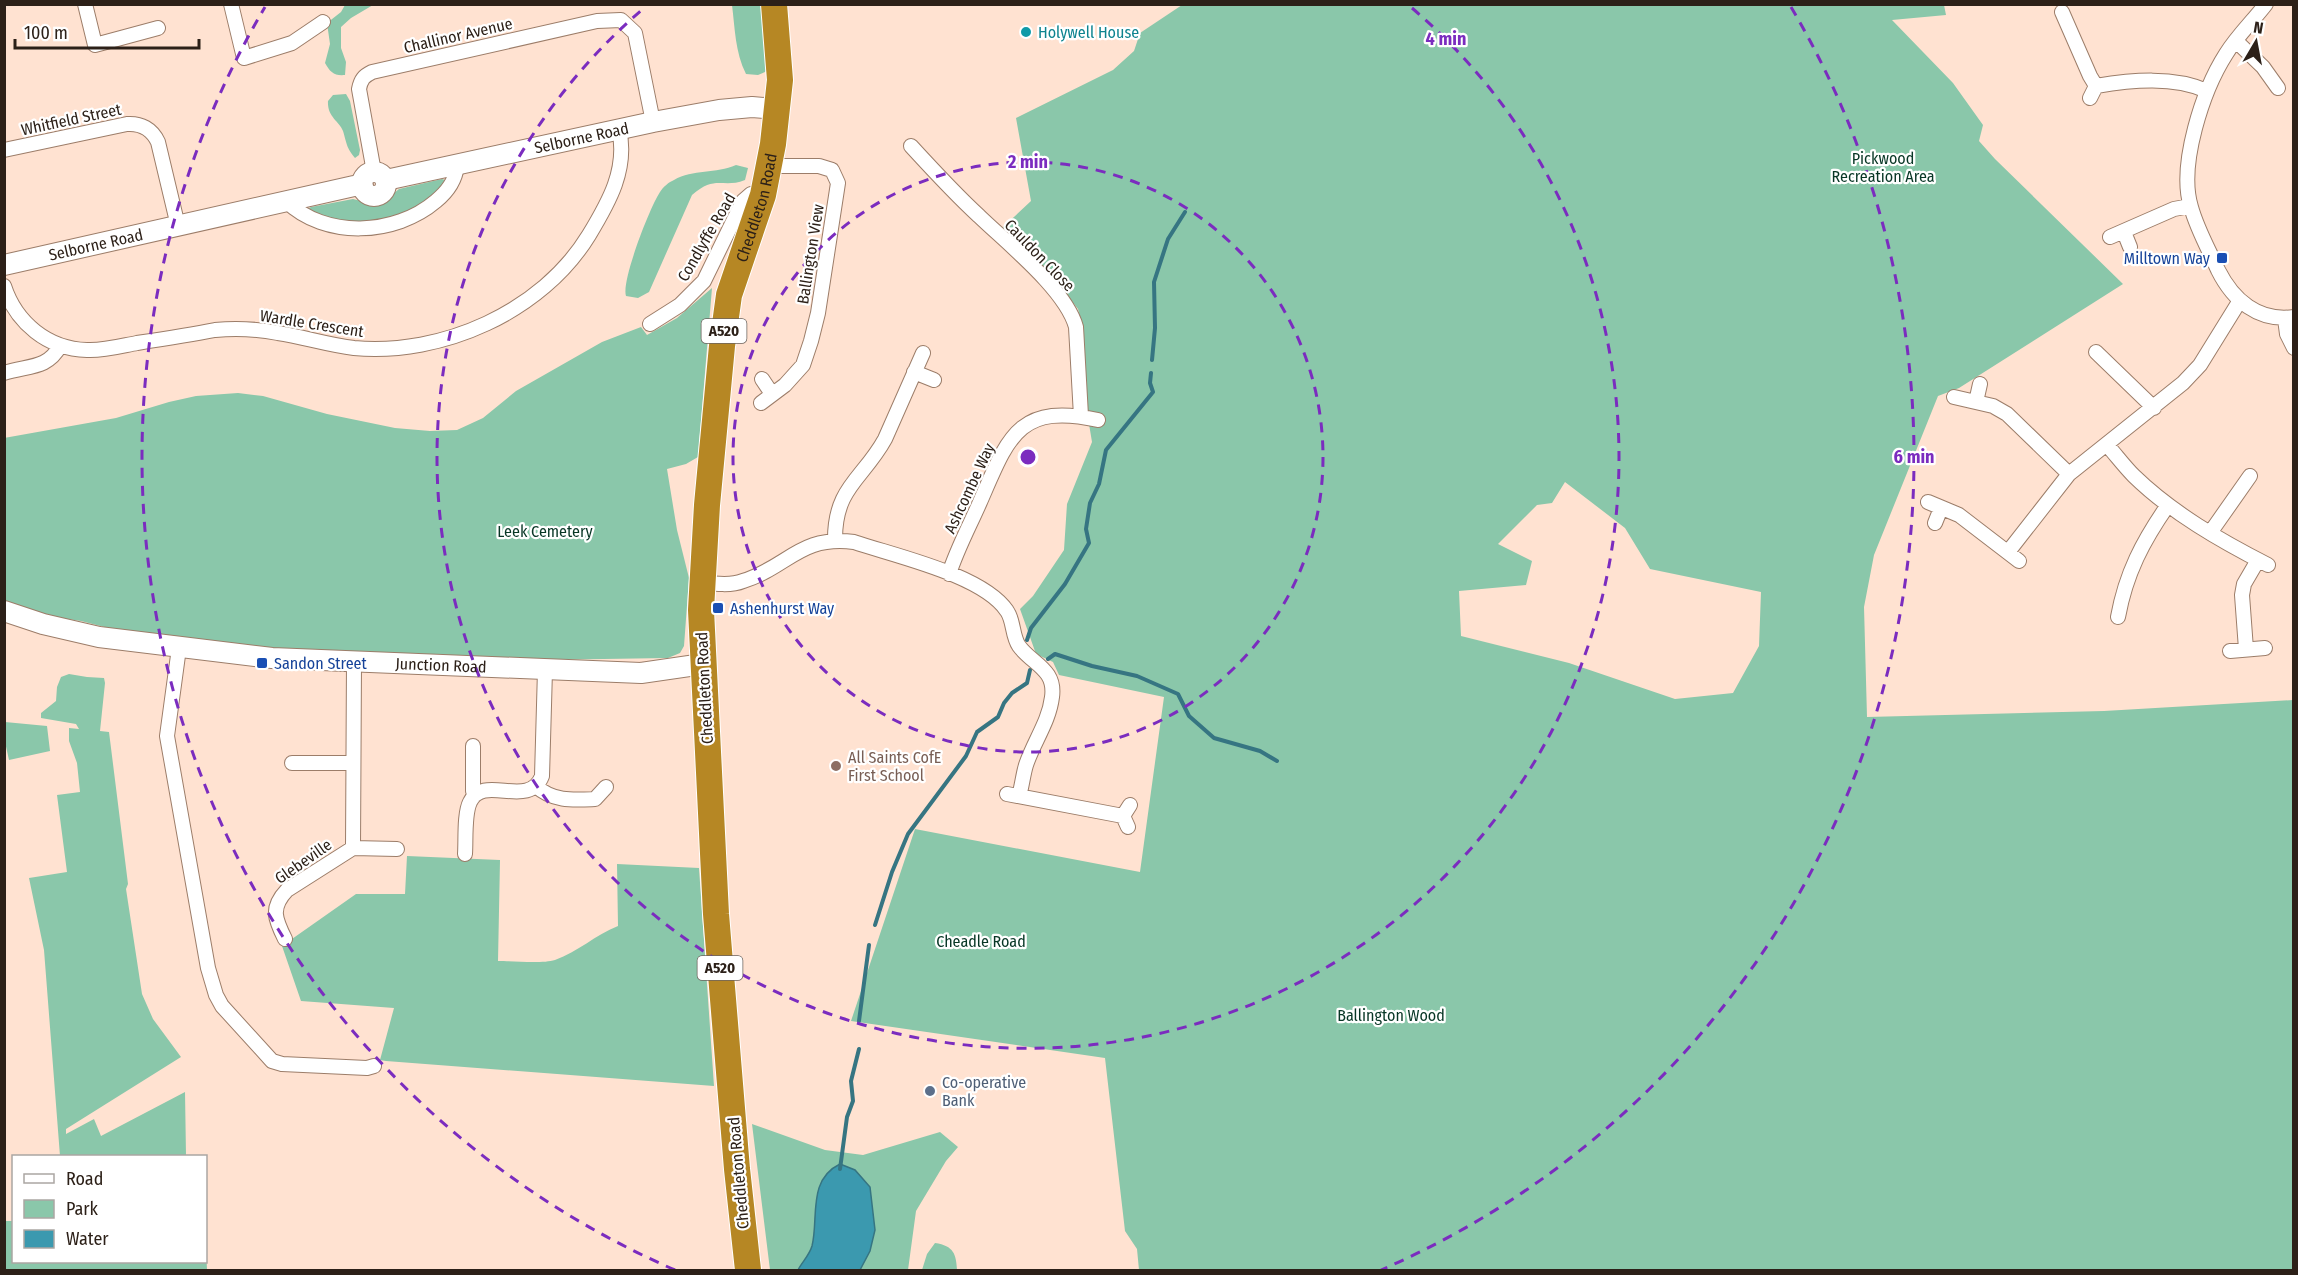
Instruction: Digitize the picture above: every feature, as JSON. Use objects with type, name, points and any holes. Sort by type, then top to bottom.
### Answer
[{"type":"highway","name":"Cheddleton Road","points":[[748,1270],[739,1195],[716,914],[703,664],[702,582],[722,346],[729,295],[764,191],[777,109],[780,70],[774,4]]},
{"type":"street","points":[[85,4],[95,45],[158,28]]},
{"type":"street","points":[[231,4],[244,58],[292,43],[323,22]]},
{"type":"street","points":[[2266,4],[2226,54],[2207,91],[2192,139],[2188,180],[2190,206],[2223,279],[2239,302],[2257,311],[2289,318],[2287,334],[2294,348]]},
{"type":"street","points":[[2069,18],[2090,76],[2093,92],[2114,83],[2175,81],[2207,91]]},
{"type":"street","name":"Challinor Avenue","points":[[374,179],[359,88],[362,78],[366,75],[597,21],[621,20],[635,33],[653,122]]},
{"type":"street","points":[[2236,41],[2264,68],[2278,88]]},
{"type":"street","name":"Selborne Road","points":[[4,265],[374,179],[456,166],[653,122],[726,109],[752,107],[777,109]]},
{"type":"street","name":"Whitfield Street","points":[[4,150],[127,124],[142,125],[153,133],[158,142],[178,226]]},
{"type":"street","name":"Wardle Crescent","points":[[4,286],[10,301],[24,322],[47,340],[73,349],[93,350],[234,328],[279,333],[355,348],[387,349],[421,345],[472,330],[507,312],[540,288],[569,261],[585,242],[610,198],[618,177],[623,147],[619,129]]},
{"type":"street","name":"Cauldon Close","points":[[911,146],[949,188],[1054,288],[1072,314],[1076,327],[1081,416]]},
{"type":"street","points":[[286,201],[297,212],[327,225],[352,228],[376,227],[423,212],[445,194],[452,184],[456,166]]},
{"type":"street","name":"Ballington View","points":[[761,403],[785,384],[802,365],[811,341],[825,272],[838,183],[832,170],[819,166],[769,166]]},
{"type":"street","name":"Condlyffe Road","points":[[650,324],[666,315],[694,293],[704,281],[743,201],[751,194],[764,191]]},
{"type":"street","points":[[2130,247],[2117,234],[2174,208],[2190,206]]},
{"type":"street","points":[[1935,523],[1934,505],[1959,515],[2014,557],[2070,474],[2183,383],[2200,364],[2239,302]]},
{"type":"street","points":[[4,373],[45,362],[52,358],[60,346]]},
{"type":"street","points":[[835,539],[836,514],[842,500],[850,484],[878,453],[923,352]]},
{"type":"street","points":[[2100,361],[2154,408]]},
{"type":"street","points":[[914,372],[934,380]]},
{"type":"street","points":[[762,379],[772,394]]},
{"type":"street","points":[[1976,402],[1980,384]]},
{"type":"street","points":[[1954,397],[1993,406],[2007,414],[2070,474]]},
{"type":"street","name":"Ashcombe Way","points":[[949,574],[999,460],[1013,436],[1038,419],[1057,415],[1081,416],[1098,420]]},
{"type":"street","points":[[2107,444],[2134,476],[2168,505],[2210,533],[2263,562],[2244,584],[2242,595],[2246,649]]},
{"type":"street","points":[[2210,533],[2249,485]]},
{"type":"street","points":[[2118,617],[2140,549],[2168,505]]},
{"type":"street","points":[[702,582],[741,582],[815,543],[835,539],[854,542],[965,579],[993,597],[1008,612],[1018,645],[1048,673],[1052,685],[1052,697],[1045,726],[1013,795],[1127,816]]},
{"type":"street","points":[[2121,602],[2135,604]]},
{"type":"street","name":"Junction Road","points":[[4,611],[43,624],[99,637],[272,658],[641,673],[703,664]]},
{"type":"street","points":[[179,648],[167,735],[208,968],[216,995],[222,1006],[272,1061],[282,1064],[367,1068],[374,1066]]},
{"type":"street","points":[[2230,651],[2265,648]]},
{"type":"street","name":"Glebeville","points":[[353,848],[354,662]]},
{"type":"street","points":[[465,854],[468,807],[475,795],[486,790],[526,791],[536,786],[542,776],[545,670]]},
{"type":"street","points":[[473,746],[473,791],[475,795]]},
{"type":"street","points":[[292,763],[353,763]]},
{"type":"street","points":[[536,786],[555,797],[582,799],[595,799],[606,787]]},
{"type":"street","name":"Glebeville","points":[[285,939],[276,915],[279,898],[287,890],[353,848],[397,849]]},
{"type":"green space","points":[[345,5],[373,5],[341,27],[341,48],[346,62],[345,75],[338,75],[333,73],[325,63],[330,44],[327,23],[341,12]]},
{"type":"green space","points":[[732,5],[763,5],[769,65],[765,72],[758,75],[746,74],[742,66]]},
{"type":"green space","points":[[1182,5],[1944,5],[1946,15],[1892,20],[1953,83],[1983,125],[1979,141],[2123,284],[1959,388],[1938,396],[1874,555],[1864,607],[1867,717],[2104,711],[2293,700],[2293,1270],[1139,1270],[1137,1249],[1125,1231],[1105,1058],[851,1021],[915,829],[1140,872],[1164,697],[1059,675],[1053,662],[1036,654],[1020,609],[1033,596],[1064,550],[1067,504],[1092,442],[1087,412],[1082,325],[1078,309],[1055,280],[1001,229],[1031,201],[1016,118],[1113,70],[1134,51],[1140,33]],"holes":[[[1565,482],[1625,528],[1650,569],[1761,592],[1759,646],[1733,693],[1675,699],[1569,663],[1461,636],[1459,591],[1526,585],[1532,561],[1498,544],[1537,505],[1552,503]]]},
{"type":"green space","points":[[346,94],[350,101],[360,150],[359,155],[355,158],[348,148],[341,127],[331,115],[328,106],[328,101],[333,95]]},
{"type":"green space","points":[[736,165],[748,168],[745,180],[713,183],[692,195],[649,292],[638,298],[626,296],[628,276],[637,244],[655,200],[663,188],[681,177]]},
{"type":"green space","points":[[442,179],[446,183],[423,202],[410,210],[381,221],[366,224],[336,222],[306,210],[353,199],[373,204],[382,203],[399,189]]},
{"type":"green space","name":"Leek Cemetery","points":[[712,288],[698,457],[686,464],[667,469],[677,530],[689,578],[684,646],[680,653],[668,658],[538,660],[274,649],[124,632],[81,621],[27,613],[4,604],[4,438],[116,418],[196,396],[238,393],[263,396],[327,414],[395,428],[430,431],[457,430],[483,418],[516,391],[602,342],[641,327],[647,335],[677,318]]},
{"type":"green space","points":[[69,674],[104,678],[100,731],[109,732],[128,884],[126,889],[142,994],[153,1019],[181,1057],[66,1129],[66,1134],[94,1119],[101,1136],[185,1092],[186,1155],[60,1155],[44,950],[29,878],[67,872],[57,795],[80,792],[77,763],[69,741],[69,728],[79,729],[76,724],[41,718],[41,713],[56,701],[57,687],[61,677]]},
{"type":"green space","points":[[5,722],[47,726],[50,751],[9,760],[5,742]]},
{"type":"green space","points":[[407,856],[500,860],[498,961],[555,960],[618,926],[617,864],[699,868],[714,1086],[380,1060],[394,1008],[301,1001],[282,946],[356,894],[405,894]]},
{"type":"green space","points":[[752,1124],[825,1150],[863,1155],[940,1132],[958,1147],[946,1161],[916,1211],[908,1270],[770,1270]]},
{"type":"green space","points":[[5,1221],[12,1221],[12,1263],[207,1263],[207,1270],[5,1270]]},
{"type":"green space","points":[[935,1243],[946,1246],[953,1252],[957,1270],[922,1270],[927,1254]]},
{"type":"water","points":[[840,1164],[855,1170],[870,1187],[875,1230],[870,1251],[860,1270],[798,1270],[812,1246],[818,1190],[830,1171]]},
{"type":"waterway","points":[[1152,360],[1155,328],[1154,282],[1168,239],[1185,212]]},
{"type":"waterway","points":[[1027,640],[1031,628],[1065,584],[1089,543],[1086,529],[1090,503],[1099,484],[1106,450],[1153,392],[1150,383],[1151,373]]},
{"type":"waterway","points":[[1048,659],[1055,654],[1092,666],[1137,676],[1178,694],[1189,716],[1214,738],[1260,751],[1277,761]]},
{"type":"waterway","points":[[875,925],[892,872],[908,834],[966,756],[977,732],[998,717],[1004,703],[1012,693],[1027,683],[1030,670]]},
{"type":"waterway","points":[[859,1021],[869,945]]},
{"type":"waterway","points":[[840,1169],[847,1117],[853,1101],[851,1081],[859,1049]]},
{"type":"place","name":"Holywell House","points":[[1026,32]]},
{"type":"place","name":"Milltown Way","points":[[2222,258]]},
{"type":"place","name":"Ashenhurst Way","points":[[718,608]]},
{"type":"place","name":"Sandon Street","points":[[262,663]]},
{"type":"place","name":"All Saints CofE First School","points":[[836,766]]},
{"type":"place","name":"Co-operative Bank","points":[[930,1091]]},
{"type":"park label","name":"Pickwood Recreation Area","points":[[1883,167]]},
{"type":"park label","name":"Cheadle Road","points":[[981,941]]},
{"type":"park label","name":"Ballington Wood","points":[[1391,1015]]}]
